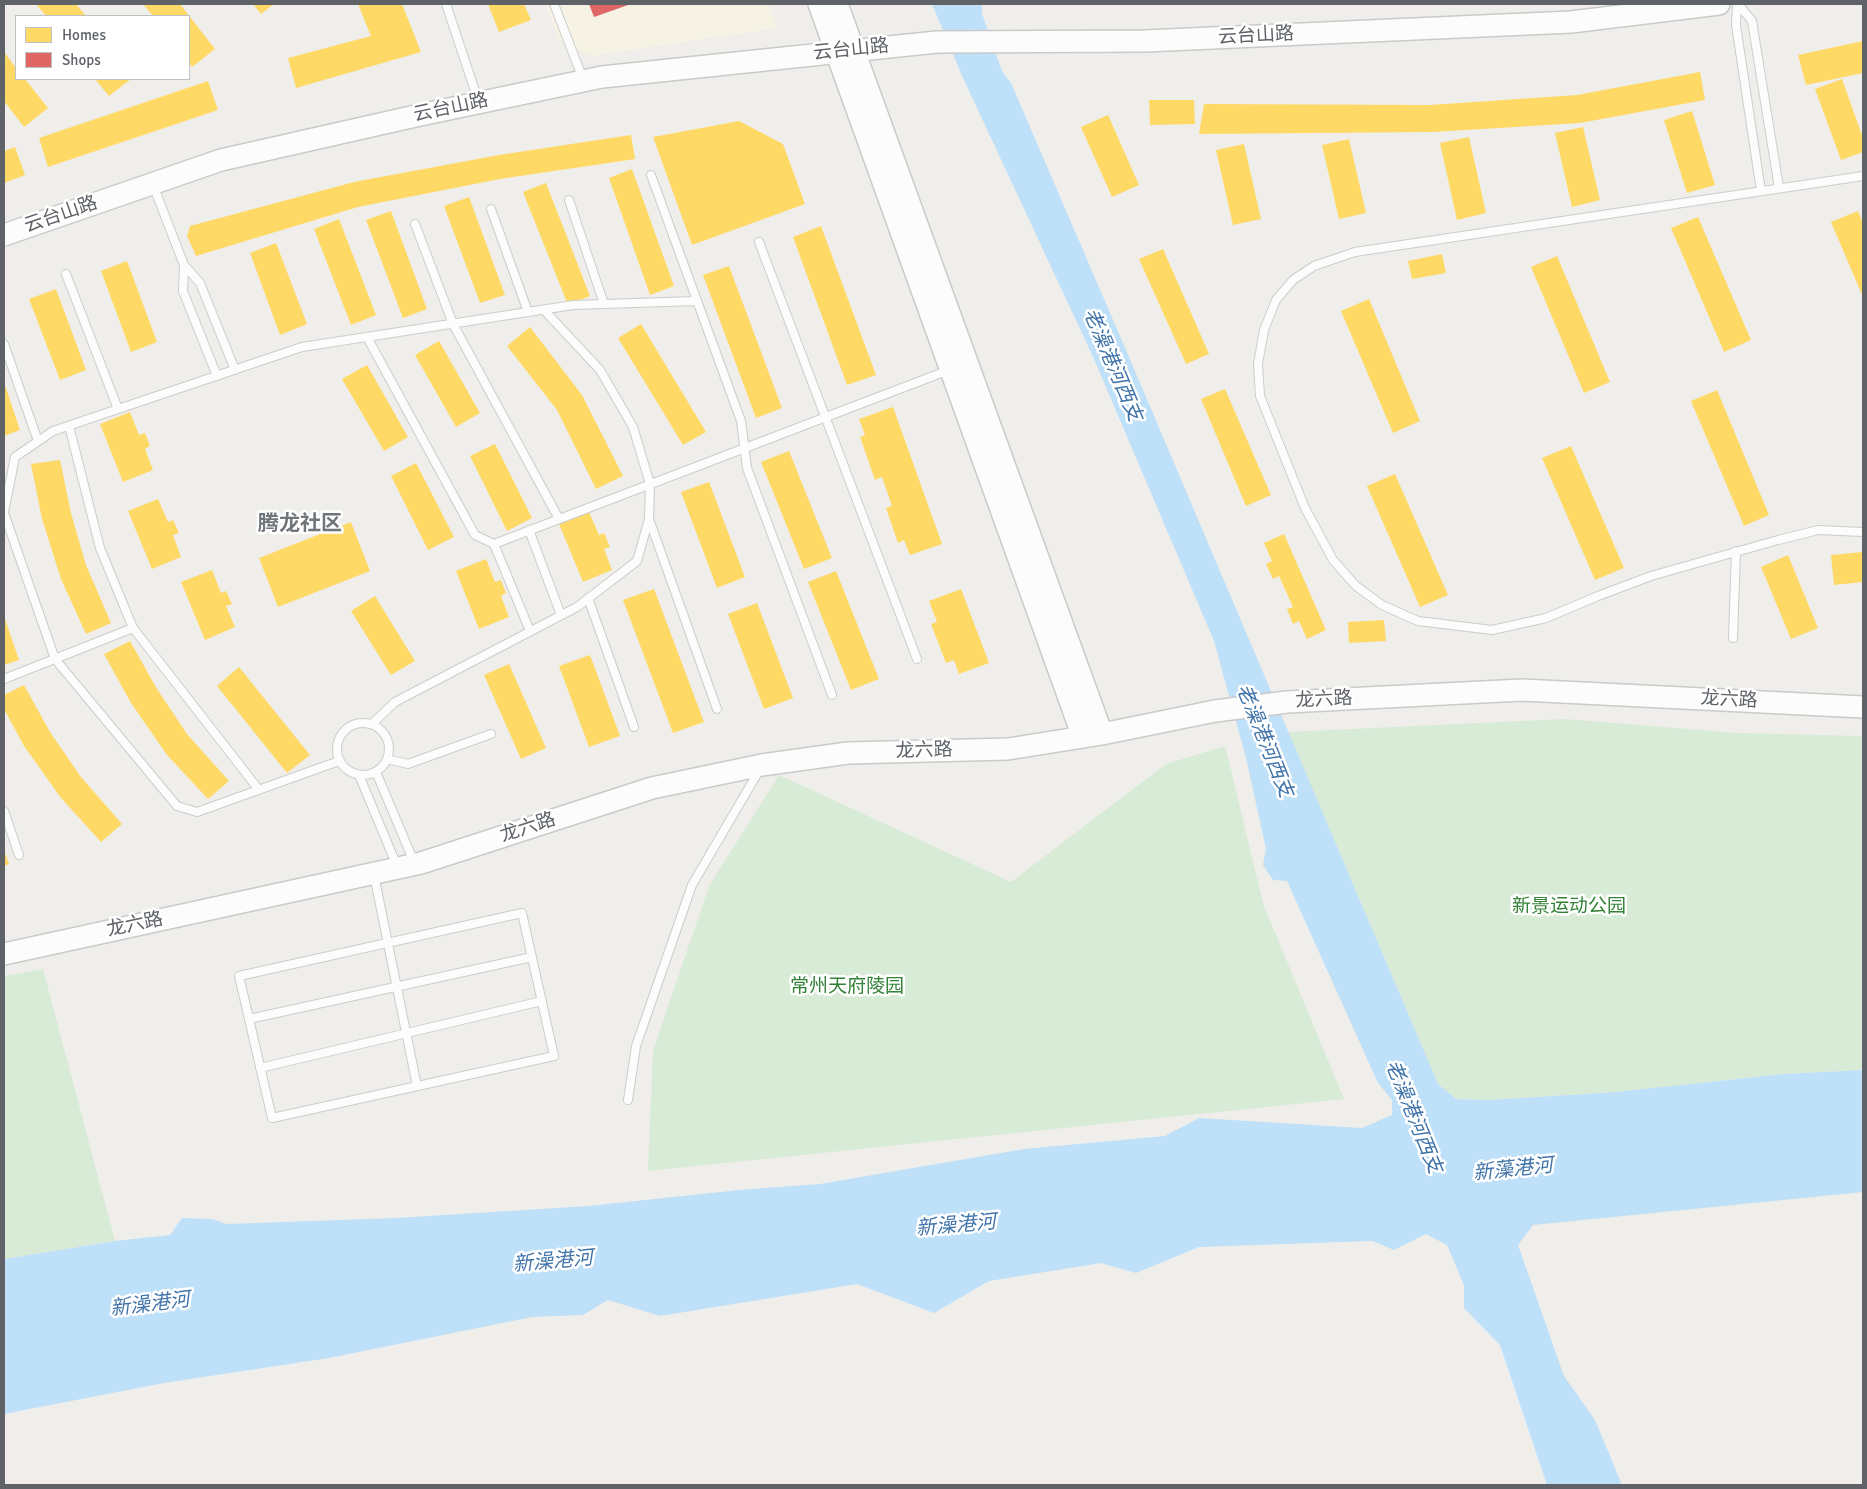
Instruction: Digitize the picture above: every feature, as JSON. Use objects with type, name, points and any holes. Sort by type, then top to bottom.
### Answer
[{"type":"street","points":[[819,4],[845,50],[1092,735]]},
{"type":"street","points":[[837,4],[845,50],[951,369],[1092,735]]},
{"type":"street","name":"云台山路","points":[[4,235],[221,160],[479,102],[583,81],[845,50],[937,42],[1145,41],[1571,22],[1720,4]]},
{"type":"street","name":"龙六路","points":[[4,954],[406,866],[652,788],[762,765],[848,753],[1008,748],[1092,735],[1215,711],[1287,702],[1522,690],[1863,706]]},
{"type":"lane","points":[[446,4],[479,102]]},
{"type":"lane","points":[[554,4],[583,81]]},
{"type":"lane","points":[[1738,4],[1752,21],[1779,188]]},
{"type":"lane","points":[[1738,4],[1736,25],[1761,191]]},
{"type":"lane","points":[[651,175],[741,421],[747,468],[832,695]]},
{"type":"lane","points":[[1863,176],[1355,252],[1322,263],[1292,280],[1276,300],[1264,330],[1258,364],[1260,396],[1305,508],[1333,560],[1356,586],[1382,605],[1418,621],[1492,630],[1546,618],[1651,576],[1818,530],[1863,532]]},
{"type":"lane","points":[[153,184],[184,265],[200,283],[235,370]]},
{"type":"lane","points":[[569,200],[604,304]]},
{"type":"lane","points":[[491,209],[528,312]]},
{"type":"lane","points":[[415,224],[453,324],[559,519]]},
{"type":"lane","points":[[758,242],[917,659]]},
{"type":"lane","points":[[184,265],[183,291],[217,376]]},
{"type":"lane","points":[[66,274],[118,409]]},
{"type":"lane","points":[[339,761],[197,812],[177,806],[55,658],[4,512],[5,499],[15,457],[53,431],[302,347],[544,310],[604,304],[697,301]]},
{"type":"lane","points":[[372,724],[395,702],[561,615],[588,598],[637,561],[649,519],[650,484],[633,427],[600,370],[544,310]]},
{"type":"lane","points":[[366,337],[475,535],[494,544],[530,631]]},
{"type":"lane","points":[[4,344],[38,442]]},
{"type":"lane","points":[[494,544],[951,369]]},
{"type":"lane","points":[[69,426],[100,548],[133,628],[258,790]]},
{"type":"lane","points":[[649,519],[716,708]]},
{"type":"lane","points":[[529,530],[561,615]]},
{"type":"lane","points":[[1733,638],[1736,552]]},
{"type":"lane","points":[[588,598],[634,727]]},
{"type":"lane","points":[[4,679],[133,628]]},
{"type":"lane","points":[[363,722],[372,724],[386,735],[389,751],[387,759],[376,772],[360,775],[351,773],[339,761],[336,752],[337,743],[346,728],[363,722]]},
{"type":"lane","points":[[387,759],[408,764],[491,734]]},
{"type":"lane","points":[[628,1100],[636,1046],[692,885],[762,765]]},
{"type":"lane","points":[[376,772],[406,866]]},
{"type":"lane","points":[[360,775],[406,866]]},
{"type":"lane","points":[[4,811],[19,855]]},
{"type":"lane","points":[[374,873],[418,1086]]},
{"type":"lane","points":[[522,913],[554,1056],[272,1118],[240,976],[388,943],[522,913]]},
{"type":"lane","points":[[249,1019],[532,957]]},
{"type":"lane","points":[[260,1068],[542,1000]]},
{"type":"shaded area","points":[[545,4],[768,4],[778,28],[590,56],[559,40]]},
{"type":"green space","name":"新景运动公园","points":[[1564,719],[1738,733],[1863,736],[1863,1070],[1783,1074],[1616,1092],[1489,1100],[1456,1099],[1438,1084],[1288,732]]},
{"type":"green space","name":"常州天府陵园","points":[[1225,746],[1264,906],[1344,1099],[648,1171],[653,1051],[709,886],[779,775],[1011,882],[1166,764]]},
{"type":"green space","points":[[43,969],[115,1241],[4,1259],[4,976]]},
{"type":"water","points":[[932,4],[982,4],[982,14],[1002,71],[1011,83],[1126,350],[1438,1084],[1456,1099],[1489,1100],[1616,1092],[1783,1074],[1863,1070],[1863,1192],[1533,1225],[1518,1245],[1564,1376],[1595,1420],[1622,1485],[1547,1485],[1500,1345],[1464,1308],[1464,1285],[1447,1245],[1426,1234],[1394,1250],[1372,1241],[1199,1247],[1136,1273],[1101,1263],[989,1281],[934,1313],[857,1284],[660,1316],[608,1300],[583,1315],[532,1317],[329,1358],[164,1383],[4,1414],[4,1259],[115,1241],[170,1235],[182,1218],[212,1219],[227,1224],[396,1218],[589,1206],[739,1190],[820,1184],[1024,1149],[1165,1136],[1199,1118],[1362,1128],[1392,1115],[1392,1100],[1378,1083],[1287,881],[1273,880],[1263,865],[1266,849],[1246,758],[1214,641],[1094,359],[963,78]]},
{"type":"building: Homes","points":[[36,4],[76,4],[85,15],[45,15]]},
{"type":"building: Homes","points":[[143,4],[180,4],[189,15],[152,15]]},
{"type":"building: Homes","points":[[253,4],[274,4],[261,14]]},
{"type":"building: Homes","points":[[358,4],[402,4],[421,52],[296,88],[288,58],[371,36]]},
{"type":"building: Homes","points":[[488,4],[524,4],[531,20],[499,32]]},
{"type":"building: Homes","points":[[190,17],[215,49],[192,67],[190,64]]},
{"type":"building: Homes","points":[[1863,41],[1863,73],[1806,85],[1798,55]]},
{"type":"building: Homes","points":[[4,52],[15,67],[15,80],[26,80],[48,108],[24,127],[4,101]]},
{"type":"building: Homes","points":[[1700,72],[1705,100],[1580,123],[1433,132],[1199,134],[1204,104],[1430,105],[1577,95]]},
{"type":"building: Homes","points":[[1842,79],[1863,138],[1863,152],[1841,160],[1815,89]]},
{"type":"building: Homes","points":[[96,80],[130,80],[109,96]]},
{"type":"building: Homes","points":[[208,81],[218,110],[48,167],[39,138]]},
{"type":"building: Homes","points":[[1149,100],[1194,100],[1195,124],[1150,125]]},
{"type":"building: Homes","points":[[1692,111],[1715,185],[1687,193],[1664,120]]},
{"type":"building: Homes","points":[[1108,115],[1139,185],[1112,197],[1081,127]]},
{"type":"building: Homes","points":[[739,121],[783,144],[805,204],[692,245],[653,137]]},
{"type":"building: Homes","points":[[1583,127],[1600,200],[1572,207],[1555,133]]},
{"type":"building: Homes","points":[[631,135],[635,159],[500,179],[358,207],[196,256],[187,236],[190,226],[354,182],[499,155]]},
{"type":"building: Homes","points":[[1469,137],[1486,213],[1457,220],[1440,143]]},
{"type":"building: Homes","points":[[1349,139],[1366,213],[1339,219],[1322,145]]},
{"type":"building: Homes","points":[[1244,144],[1261,219],[1233,225],[1216,150]]},
{"type":"building: Homes","points":[[15,147],[25,175],[4,183],[4,151]]},
{"type":"building: Homes","points":[[632,169],[674,286],[650,295],[609,178]]},
{"type":"building: Homes","points":[[546,183],[590,296],[568,305],[523,192]]},
{"type":"building: Homes","points":[[469,197],[505,295],[480,303],[444,206]]},
{"type":"building: Homes","points":[[391,211],[427,309],[403,318],[366,220]]},
{"type":"building: Homes","points":[[1858,211],[1863,223],[1863,297],[1831,222]]},
{"type":"building: Homes","points":[[1698,217],[1751,340],[1724,352],[1671,228]]},
{"type":"building: Homes","points":[[339,219],[376,315],[351,325],[314,229]]},
{"type":"building: Homes","points":[[821,226],[876,375],[847,385],[793,237]]},
{"type":"building: Homes","points":[[276,243],[307,324],[280,335],[250,253]]},
{"type":"building: Homes","points":[[1163,249],[1209,354],[1186,364],[1139,259]]},
{"type":"building: Homes","points":[[1442,254],[1446,273],[1412,279],[1408,261]]},
{"type":"building: Homes","points":[[1557,256],[1610,382],[1584,393],[1531,267]]},
{"type":"building: Homes","points":[[127,261],[157,342],[131,352],[101,271]]},
{"type":"building: Homes","points":[[729,266],[782,408],[756,418],[703,275]]},
{"type":"building: Homes","points":[[56,289],[86,370],[60,380],[29,299]]},
{"type":"building: Homes","points":[[1369,299],[1420,421],[1393,433],[1341,311]]},
{"type":"building: Homes","points":[[641,324],[706,432],[683,445],[618,338]]},
{"type":"building: Homes","points":[[530,327],[582,395],[623,476],[596,489],[557,410],[507,346]]},
{"type":"building: Homes","points":[[439,341],[480,413],[456,427],[415,355]]},
{"type":"building: Homes","points":[[367,365],[408,437],[384,451],[342,379]]},
{"type":"building: Homes","points":[[4,382],[20,430],[4,436]]},
{"type":"building: Homes","points":[[1225,389],[1271,495],[1246,506],[1201,399]]},
{"type":"building: Homes","points":[[1717,390],[1769,515],[1744,526],[1691,401]]},
{"type":"building: Homes","points":[[893,407],[942,544],[910,555],[904,540],[898,543],[886,508],[892,506],[882,477],[875,480],[860,437],[865,435],[859,419]]},
{"type":"building: Homes","points":[[130,412],[139,435],[145,433],[150,446],[145,449],[153,470],[123,482],[100,424]]},
{"type":"building: Homes","points":[[495,444],[532,518],[507,531],[470,456]]},
{"type":"building: Homes","points":[[1571,446],[1624,568],[1595,580],[1542,458]]},
{"type":"building: Homes","points":[[789,451],[832,558],[804,569],[761,462]]},
{"type":"building: Homes","points":[[60,460],[71,513],[86,565],[111,623],[86,634],[61,579],[42,519],[31,464]]},
{"type":"building: Homes","points":[[416,463],[454,537],[428,550],[391,476]]},
{"type":"building: Homes","points":[[1395,474],[1448,595],[1420,607],[1367,486]]},
{"type":"building: Homes","points":[[709,482],[745,577],[717,588],[681,492]]},
{"type":"building: Homes","points":[[158,499],[168,522],[173,520],[179,533],[173,535],[181,557],[152,569],[128,511]]},
{"type":"building: Homes","points":[[589,512],[599,535],[604,533],[610,547],[604,549],[612,570],[583,582],[559,524]]},
{"type":"building: Homes","points":[[351,522],[370,571],[278,607],[259,558]]},
{"type":"building: Homes","points":[[1284,534],[1326,630],[1307,639],[1299,621],[1293,624],[1287,609],[1293,607],[1279,576],[1273,579],[1266,564],[1272,561],[1264,543]]},
{"type":"building: Homes","points":[[1863,552],[1863,582],[1834,585],[1831,555]]},
{"type":"building: Homes","points":[[1788,555],[1818,628],[1791,639],[1761,567]]},
{"type":"building: Homes","points":[[486,559],[495,582],[501,580],[506,593],[501,596],[509,617],[479,629],[456,571]]},
{"type":"building: Homes","points":[[212,570],[221,593],[226,591],[232,604],[226,606],[235,627],[205,640],[181,582]]},
{"type":"building: Homes","points":[[836,571],[879,679],[851,690],[808,582]]},
{"type":"building: Homes","points":[[654,589],[704,722],[673,733],[623,600]]},
{"type":"building: Homes","points":[[961,589],[989,663],[959,674],[954,660],[946,663],[931,624],[937,622],[929,601]]},
{"type":"building: Homes","points":[[375,596],[415,661],[391,675],[351,611]]},
{"type":"building: Homes","points":[[757,603],[793,698],[764,709],[728,614]]},
{"type":"building: Homes","points":[[4,616],[19,660],[4,665]]},
{"type":"building: Homes","points":[[1384,620],[1386,641],[1349,643],[1348,622]]},
{"type":"building: Homes","points":[[130,641],[157,689],[187,734],[229,781],[208,799],[167,755],[131,703],[104,654]]},
{"type":"building: Homes","points":[[590,655],[620,736],[589,747],[559,666]]},
{"type":"building: Homes","points":[[509,664],[546,748],[521,759],[484,675]]},
{"type":"building: Homes","points":[[239,667],[310,755],[287,773],[217,686]]},
{"type":"building: Homes","points":[[24,685],[50,732],[81,777],[122,824],[101,842],[61,798],[24,746],[4,709],[4,695]]},
{"type":"building: Homes","points":[[4,850],[9,864],[4,866]]},
{"type":"building: Shops","points":[[589,4],[631,4],[594,17]]},
{"type":"district","name":"腾龙社区","points":[[300,524]]},
{"type":"water label","name":"老澡港河西支","points":[[1112,365]]},
{"type":"water label","name":"老澡港河西支","points":[[1264,741]]},
{"type":"water label","name":"老澡港河西支","points":[[1413,1117]]},
{"type":"water label","name":"新藻港河","points":[[1513,1170]]},
{"type":"water label","name":"新澡港河","points":[[956,1226]]},
{"type":"water label","name":"新澡港河","points":[[553,1262]]},
{"type":"water label","name":"新澡港河","points":[[150,1305]]}]
